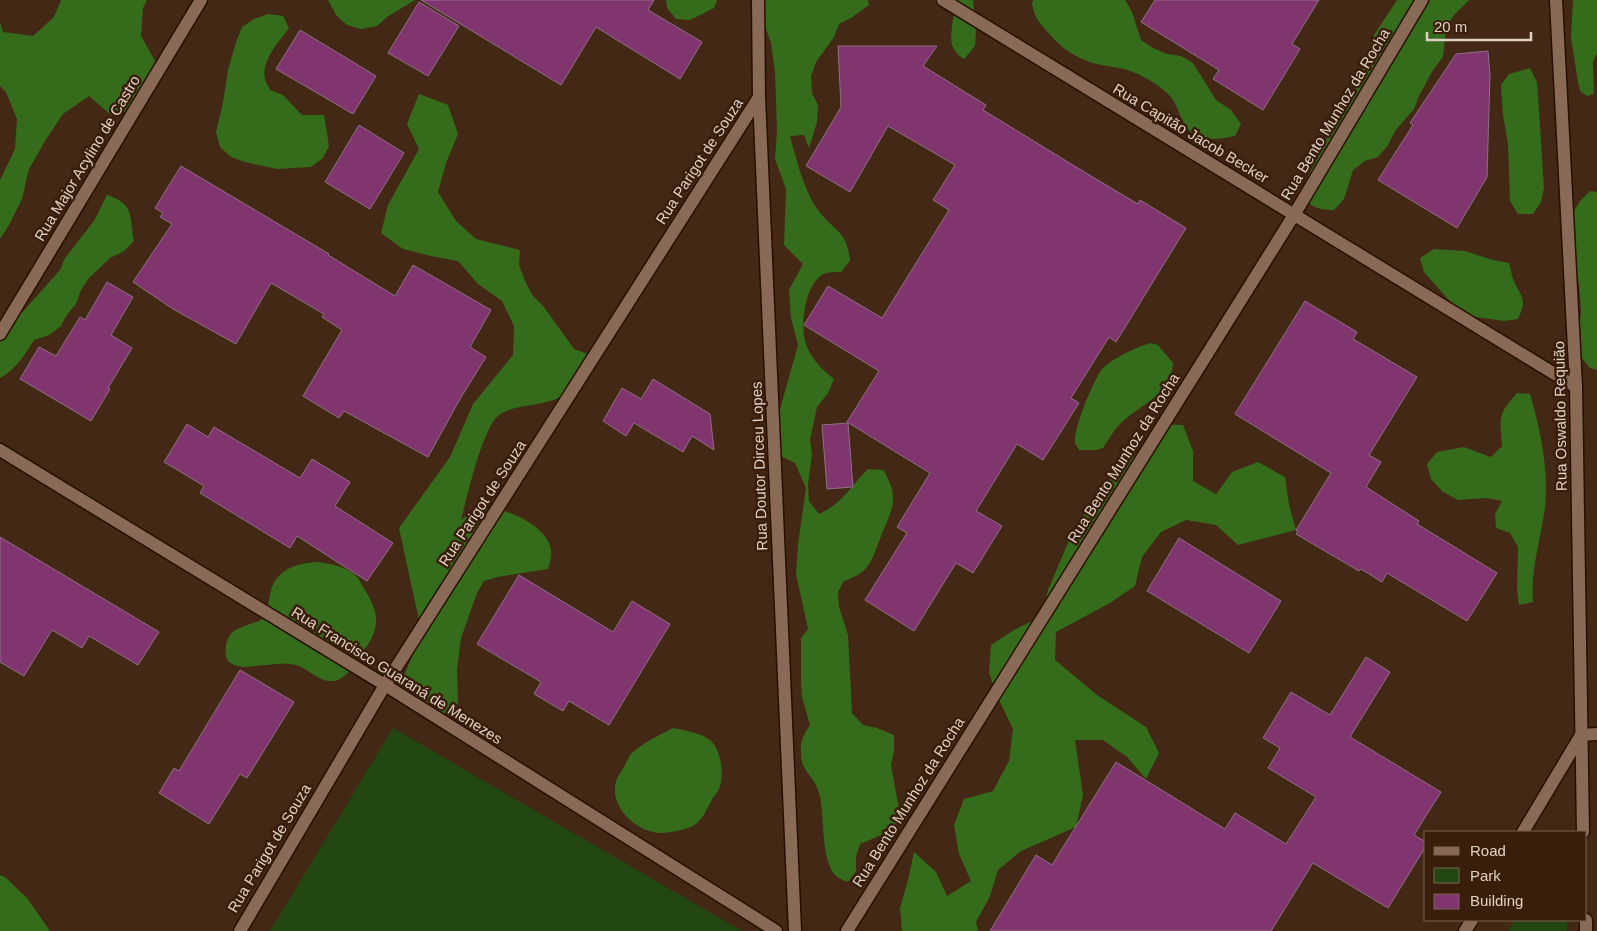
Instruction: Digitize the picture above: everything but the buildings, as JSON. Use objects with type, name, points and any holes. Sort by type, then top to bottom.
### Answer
[{"type":"street","name":"Rua Major Acylino de Castro","points":[[0,334],[201,0]]},
{"type":"street","name":"Rua Doutor Dirceu Lopes","points":[[758,0],[760,97],[795,931]]},
{"type":"street","name":"Rua Capitão Jacob Becker","points":[[942,0],[1576,387]]},
{"type":"street","name":"Rua Bento Munhoz da Rocha","points":[[847,931],[1294,215],[1422,0]]},
{"type":"street","name":"Rua Oswaldo Requião","points":[[1556,0],[1576,387],[1583,831]]},
{"type":"street","name":"Rua Parigot de Souza","points":[[240,931],[385,685],[760,97]]},
{"type":"street","name":"Rua Francisco Guaraná de Menezes","points":[[0,450],[385,685],[776,931]]},
{"type":"street","points":[[1524,831],[1581,735],[1597,734]]},
{"type":"green space","points":[[61,0],[147,0],[143,8],[141,36],[155,61],[148,83],[131,110],[112,116],[89,96],[63,114],[29,169],[22,199],[0,239],[0,180],[15,149],[17,119],[6,92],[0,86],[0,22],[3,32],[33,36],[54,17]]},
{"type":"green space","points":[[328,0],[415,0],[387,17],[377,26],[361,29],[347,25],[336,15]]},
{"type":"green space","points":[[666,0],[717,0],[714,8],[690,20],[676,19],[667,8]]},
{"type":"green space","points":[[761,0],[868,0],[869,5],[839,24],[834,37],[816,62],[811,76],[812,93],[818,105],[817,122],[809,148],[804,135],[790,136],[809,194],[818,210],[843,237],[850,261],[841,272],[826,273],[819,278],[808,295],[805,306],[804,329],[807,347],[818,364],[834,379],[828,393],[817,407],[810,440],[812,454],[808,485],[809,501],[819,514],[835,505],[868,469],[883,470],[889,480],[893,497],[890,513],[868,566],[859,574],[844,581],[838,592],[839,607],[848,635],[852,713],[863,725],[894,735],[894,751],[891,765],[899,809],[897,824],[886,833],[860,844],[856,857],[856,871],[848,882],[836,876],[830,867],[825,845],[822,809],[818,790],[801,759],[802,741],[810,725],[802,697],[801,683],[801,638],[808,629],[796,574],[806,488],[795,463],[777,454],[775,427],[798,345],[791,318],[789,290],[803,264],[784,245],[786,189],[775,159],[777,131],[775,72],[771,43],[761,15]]},
{"type":"green space","points":[[951,0],[973,0],[976,31],[975,46],[964,59],[956,52],[952,45],[951,32],[954,12]]},
{"type":"green space","points":[[1033,0],[1125,0],[1132,12],[1141,40],[1153,48],[1167,54],[1181,56],[1193,63],[1216,100],[1231,110],[1241,124],[1235,136],[1212,139],[1196,135],[1187,128],[1171,97],[1153,82],[1130,71],[1091,62],[1070,52],[1053,38],[1038,20],[1033,8]]},
{"type":"green space","points":[[1397,0],[1469,0],[1454,15],[1446,27],[1443,57],[1433,70],[1414,109],[1395,131],[1388,145],[1378,157],[1365,161],[1353,170],[1344,199],[1334,210],[1318,208],[1306,201],[1298,192],[1308,182],[1308,176],[1344,105],[1353,94],[1374,35]]},
{"type":"green space","points":[[1573,0],[1597,0],[1597,53],[1593,62],[1594,94],[1587,96],[1580,91],[1571,37]]},
{"type":"green space","points":[[268,14],[283,16],[289,28],[268,58],[264,72],[270,90],[283,95],[302,115],[324,115],[329,146],[323,158],[311,167],[277,169],[245,162],[231,157],[220,147],[216,132],[228,70],[236,42],[242,27],[254,19]]},
{"type":"green space","points":[[1530,68],[1537,82],[1544,188],[1541,202],[1533,214],[1518,214],[1510,201],[1508,144],[1503,115],[1501,85],[1509,74]]},
{"type":"green space","points":[[419,94],[448,105],[458,134],[446,163],[438,192],[456,221],[476,239],[520,250],[519,265],[533,296],[544,307],[574,349],[588,354],[568,391],[553,400],[515,408],[499,415],[493,422],[481,448],[461,520],[472,512],[483,509],[505,511],[516,515],[527,521],[544,535],[550,546],[551,556],[548,569],[497,577],[484,581],[477,593],[461,638],[457,670],[458,703],[452,717],[446,716],[409,697],[403,689],[404,675],[422,634],[399,528],[450,457],[473,404],[513,355],[514,326],[502,301],[478,284],[458,261],[403,249],[381,233],[388,205],[419,149],[407,124]]},
{"type":"green space","points":[[1590,191],[1597,192],[1597,370],[1590,368],[1581,357],[1578,343],[1581,311],[1580,295],[1576,261],[1571,246],[1572,214],[1580,201]]},
{"type":"green space","points":[[107,195],[122,202],[127,207],[131,218],[134,241],[124,251],[110,258],[89,278],[81,290],[76,304],[66,316],[61,326],[49,335],[34,340],[24,356],[0,378],[0,340],[8,326],[60,270],[65,258],[94,221]]},
{"type":"green space","points":[[1434,249],[1465,251],[1509,263],[1513,279],[1523,302],[1518,319],[1504,321],[1469,316],[1456,308],[1424,272],[1420,258]]},
{"type":"green space","points":[[1151,343],[1158,345],[1173,363],[1167,383],[1154,398],[1121,423],[1103,448],[1079,450],[1075,443],[1077,427],[1085,404],[1103,368],[1119,357]]},
{"type":"green space","points":[[1517,393],[1530,394],[1543,449],[1546,478],[1545,507],[1534,566],[1533,602],[1519,605],[1517,589],[1518,547],[1510,533],[1496,528],[1495,514],[1502,501],[1487,498],[1458,500],[1443,492],[1431,479],[1427,464],[1437,452],[1464,447],[1491,457],[1502,446],[1501,417]]},
{"type":"green space","points":[[1157,424],[1183,425],[1193,451],[1193,481],[1216,494],[1232,472],[1258,462],[1285,477],[1289,505],[1296,530],[1238,545],[1216,525],[1186,520],[1161,532],[1142,557],[1135,586],[1110,603],[1056,632],[1055,660],[1097,695],[1146,727],[1159,753],[1146,779],[1127,757],[1103,740],[1075,740],[1083,795],[1076,827],[1021,851],[998,870],[990,896],[976,922],[978,931],[902,931],[900,908],[914,852],[936,872],[947,896],[971,881],[959,854],[954,825],[964,799],[993,791],[1009,761],[1013,729],[989,673],[991,645],[1014,630],[1041,617],[1048,590],[1070,538],[1101,489],[1121,467],[1142,449]]},
{"type":"green space","points":[[318,562],[339,566],[353,573],[359,580],[374,608],[376,616],[375,631],[367,646],[348,672],[338,680],[327,681],[296,665],[277,664],[243,667],[228,661],[226,650],[227,641],[231,633],[266,617],[271,590],[278,576],[296,565]]},
{"type":"green space","points":[[393,728],[742,931],[270,931]]},
{"type":"green space","points":[[673,728],[700,735],[712,742],[720,757],[721,781],[704,815],[696,824],[681,830],[659,833],[642,828],[626,816],[617,800],[615,791],[616,781],[635,750]]},
{"type":"green space","points":[[0,875],[5,877],[27,898],[50,931],[0,931]]},
{"type":"green space","points":[[1514,921],[1567,921],[1567,931],[1508,931]]}]
